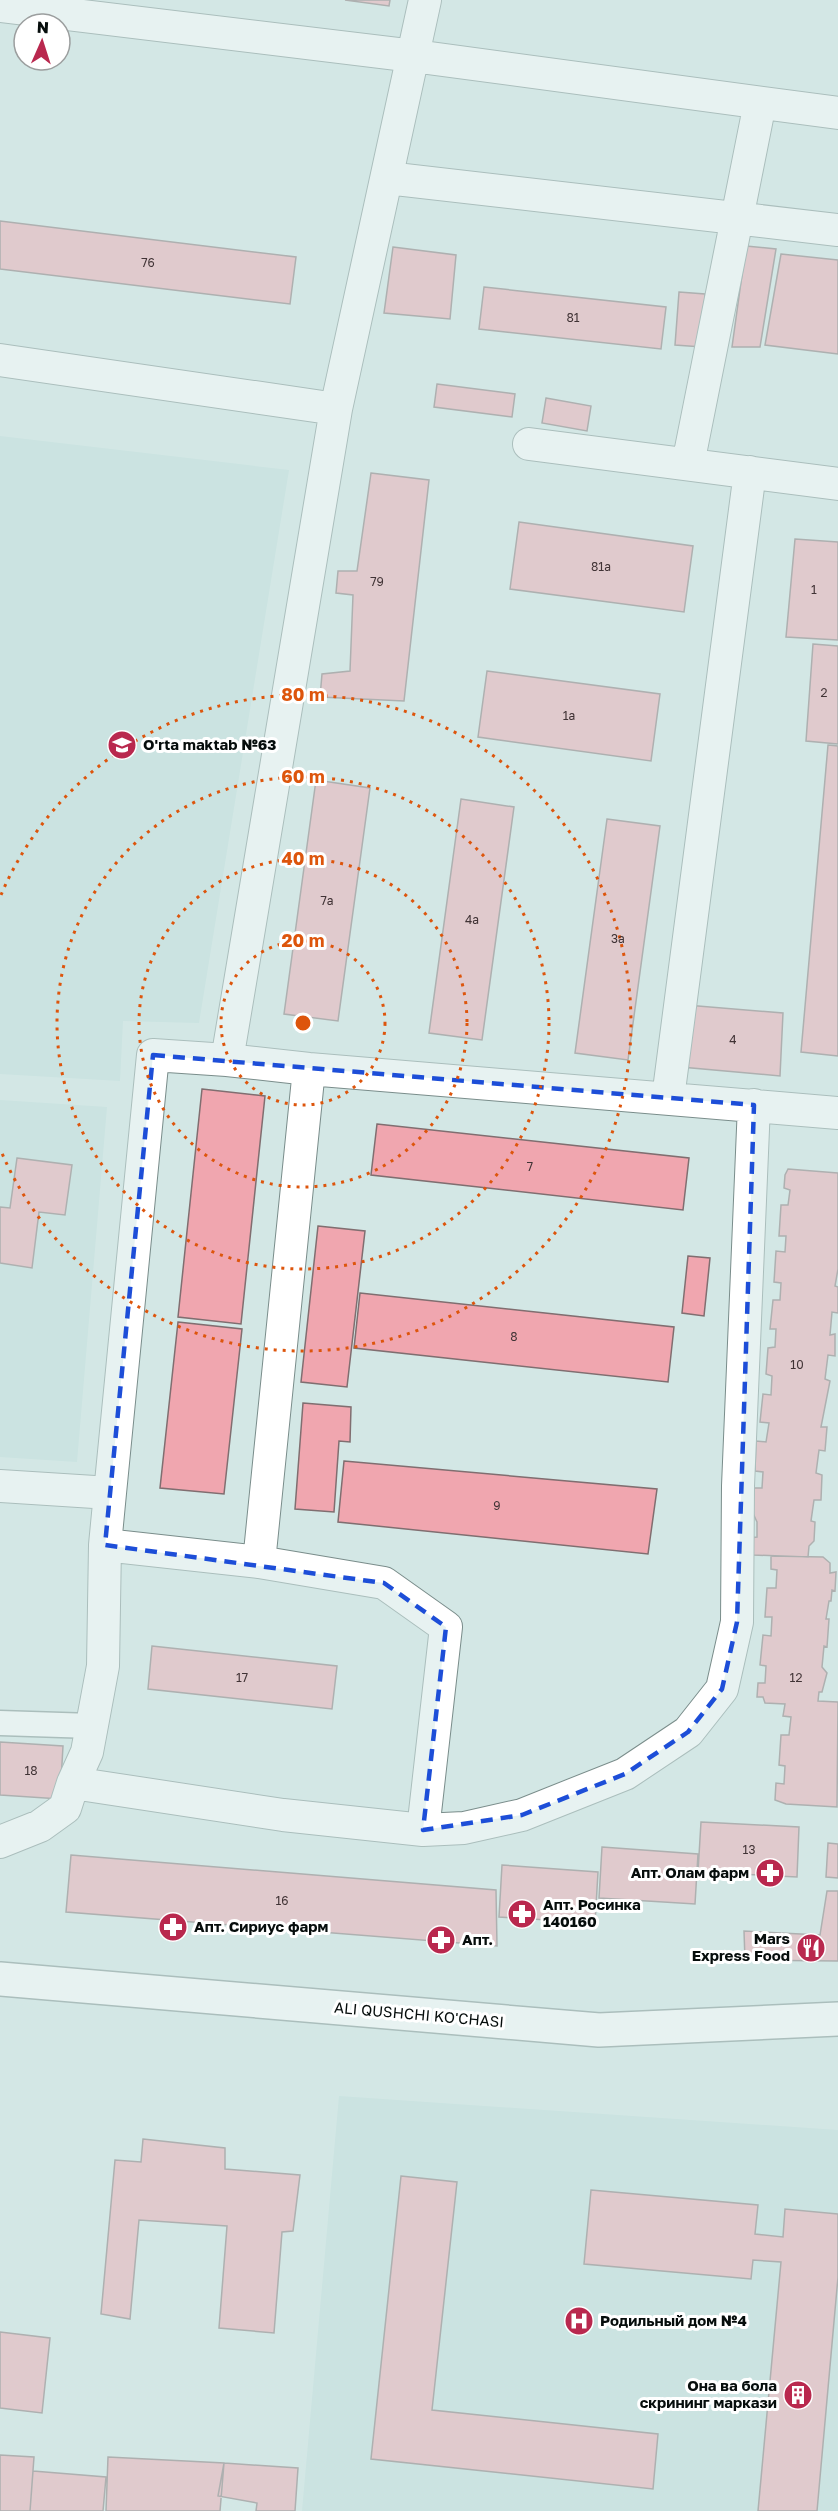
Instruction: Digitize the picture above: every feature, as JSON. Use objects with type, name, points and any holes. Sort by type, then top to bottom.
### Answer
[{"type":"main road","name":"ALI QUSHCHI KO'CHASI","points":[[0,1979],[600,2030],[838,2019]]},
{"type":"street","points":[[227,1060],[336,410],[426,0]]},
{"type":"street","points":[[0,6],[414,56],[838,113]]},
{"type":"street","points":[[688,464],[760,103]]},
{"type":"street","points":[[387,178],[838,230]]},
{"type":"street","points":[[0,360],[336,410]]},
{"type":"street","points":[[529,444],[838,484]]},
{"type":"street","points":[[668,1098],[750,472]]},
{"type":"street","points":[[0,1842],[40,1826],[65,1808],[87,1752],[103,1666],[105,1545],[153,1055],[838,1113]]},
{"type":"street","points":[[259,1562],[309,1070]]},
{"type":"street","points":[[73,1783],[283,1815],[423,1830],[464,1828],[522,1815],[625,1773],[688,1732],[722,1689],[736,1622],[738,1486],[754,1105]]},
{"type":"street","points":[[0,1486],[110,1493]]},
{"type":"street","points":[[105,1545],[259,1562],[384,1583],[446,1627],[423,1830]]},
{"type":"street","points":[[0,1723],[92,1725]]},
{"type":"highlighted area","points":[[153,1055],[754,1105],[737,1622],[722,1689],[688,1732],[625,1774],[522,1815],[423,1830],[446,1627],[384,1583],[105,1545]]},
{"type":"shaded area","name":"O'rta maktab №63","points":[[0,436],[289,470],[199,1023],[123,1021],[120,1081],[0,1074]]},
{"type":"shaded area","points":[[0,1100],[107,1107],[77,1462],[0,1457]]},
{"type":"shaded area","name":"Родильный дом №4","points":[[339,2096],[838,2130],[838,2511],[302,2511]]},
{"type":"building","points":[[345,0],[390,0],[389,6]]},
{"type":"building","points":[[0,221],[296,257],[290,304],[0,269]]},
{"type":"building","points":[[746,246],[776,249],[760,347],[732,347]]},
{"type":"building","points":[[393,247],[456,255],[450,319],[384,313]]},
{"type":"building","points":[[781,254],[838,260],[838,354],[765,345]]},
{"type":"building","points":[[484,287],[666,307],[661,349],[479,329]]},
{"type":"building","points":[[679,292],[705,294],[702,347],[675,345]]},
{"type":"building","points":[[437,384],[515,394],[512,417],[434,407]]},
{"type":"building","points":[[546,398],[591,406],[587,431],[542,423]]},
{"type":"building","points":[[371,473],[429,480],[404,701],[320,697],[322,674],[350,671],[353,595],[336,593],[338,571],[357,571]]},
{"type":"building","points":[[519,522],[693,546],[684,612],[510,589]]},
{"type":"building","points":[[795,539],[838,542],[838,640],[786,637]]},
{"type":"building","points":[[813,644],[838,646],[838,744],[806,741]]},
{"type":"building","points":[[487,671],[660,694],[651,761],[478,737]]},
{"type":"building","points":[[828,745],[838,746],[838,1056],[801,1052]]},
{"type":"building","points":[[828,745],[838,746],[838,1056],[801,1052]]},
{"type":"building","points":[[316,780],[370,788],[338,1021],[284,1014]]},
{"type":"building","points":[[461,799],[514,807],[482,1040],[429,1033]]},
{"type":"building","points":[[607,819],[660,826],[628,1060],[575,1053]]},
{"type":"building","points":[[686,1005],[783,1013],[780,1076],[681,1067]]},
{"type":"building","points":[[202,1089],[265,1096],[241,1324],[178,1317]]},
{"type":"building","points":[[377,1124],[689,1158],[683,1210],[371,1175]]},
{"type":"building","points":[[17,1158],[72,1165],[65,1215],[39,1212],[32,1268],[0,1263],[0,1207],[10,1208]]},
{"type":"building","points":[[788,1169],[838,1173],[838,1269],[835,1286],[838,1287],[838,1313],[832,1312],[830,1335],[835,1334],[835,1356],[828,1355],[825,1379],[830,1381],[821,1427],[827,1427],[825,1451],[819,1450],[816,1473],[822,1475],[821,1500],[814,1500],[811,1521],[815,1522],[814,1541],[809,1546],[808,1557],[753,1555],[747,1552],[748,1538],[757,1537],[757,1522],[751,1509],[752,1488],[762,1488],[763,1472],[755,1471],[756,1441],[766,1442],[769,1423],[760,1422],[763,1394],[771,1395],[772,1376],[766,1374],[768,1348],[775,1347],[776,1329],[770,1329],[773,1300],[780,1300],[781,1283],[774,1282],[776,1251],[785,1252],[786,1236],[779,1236],[781,1205],[788,1205],[790,1190],[784,1188]]},
{"type":"building","points":[[318,1226],[365,1231],[347,1387],[301,1382]]},
{"type":"building","points":[[688,1256],[710,1258],[704,1316],[682,1313]]},
{"type":"building","points":[[360,1293],[674,1327],[668,1382],[354,1348]]},
{"type":"building","points":[[178,1322],[242,1329],[224,1494],[160,1488]]},
{"type":"building","points":[[303,1403],[351,1407],[350,1442],[339,1441],[334,1512],[295,1509]]},
{"type":"building","points":[[344,1461],[657,1489],[648,1554],[338,1522]]},
{"type":"building","points":[[771,1556],[823,1557],[830,1563],[830,1573],[836,1572],[835,1591],[832,1590],[826,1619],[829,1619],[827,1647],[824,1646],[822,1667],[827,1673],[822,1692],[819,1692],[818,1701],[838,1702],[837,1807],[786,1804],[775,1800],[776,1783],[784,1784],[785,1766],[779,1765],[781,1735],[789,1735],[791,1717],[783,1716],[785,1704],[765,1703],[763,1697],[757,1697],[758,1683],[765,1683],[766,1666],[760,1665],[763,1635],[771,1636],[772,1617],[765,1617],[767,1588],[776,1588],[777,1570],[771,1569]]},
{"type":"building","points":[[152,1646],[337,1666],[332,1709],[148,1689]]},
{"type":"building","points":[[0,1742],[63,1746],[60,1799],[0,1795]]},
{"type":"building","points":[[701,1822],[799,1827],[797,1877],[698,1872]]},
{"type":"building","points":[[828,1843],[838,1844],[838,1878],[826,1877]]},
{"type":"building","points":[[602,1847],[698,1854],[695,1904],[599,1898]]},
{"type":"building","points":[[71,1855],[496,1890],[497,1946],[66,1912]]},
{"type":"building","points":[[502,1865],[598,1872],[595,1923],[499,1917]]},
{"type":"building","points":[[827,1891],[838,1891],[838,1961],[745,1960],[744,1931],[820,1935]]},
{"type":"building","points":[[143,2139],[225,2148],[225,2169],[300,2175],[293,2231],[282,2232],[274,2333],[219,2328],[227,2226],[139,2220],[130,2319],[101,2314],[115,2160],[141,2162]]},
{"type":"building","points":[[401,2176],[457,2182],[432,2410],[658,2434],[653,2489],[371,2459]]},
{"type":"building","name":"Она ва бола скрининг маркази","points":[[591,2190],[758,2205],[755,2234],[783,2237],[785,2209],[838,2214],[838,2277],[817,2511],[758,2511],[781,2262],[753,2260],[751,2279],[584,2264]]},
{"type":"building","points":[[0,2332],[50,2338],[42,2413],[0,2408]]},
{"type":"building","points":[[0,2455],[34,2457],[30,2511],[0,2511]]},
{"type":"building","points":[[108,2457],[224,2463],[220,2511],[106,2511]]},
{"type":"building","points":[[224,2463],[298,2468],[295,2511],[256,2511],[257,2503],[218,2496]]},
{"type":"building","points":[[33,2471],[106,2477],[103,2511],[30,2511]]},
{"type":"place","name":"O'rta maktab №63","points":[[122,745]]},
{"type":"place","name":"Апт. Олам фарм","points":[[770,1873]]},
{"type":"place","name":"Апт. Росинка 140160","points":[[522,1914]]},
{"type":"place","name":"Апт. Сириус фарм","points":[[173,1927]]},
{"type":"place","name":"Апт.","points":[[441,1940]]},
{"type":"place","name":"Mars Express Food","points":[[811,1948]]},
{"type":"place","name":"Родильный дом №4","points":[[579,2321]]},
{"type":"place","name":"Она ва бола скрининг маркази","points":[[798,2395]]}]
